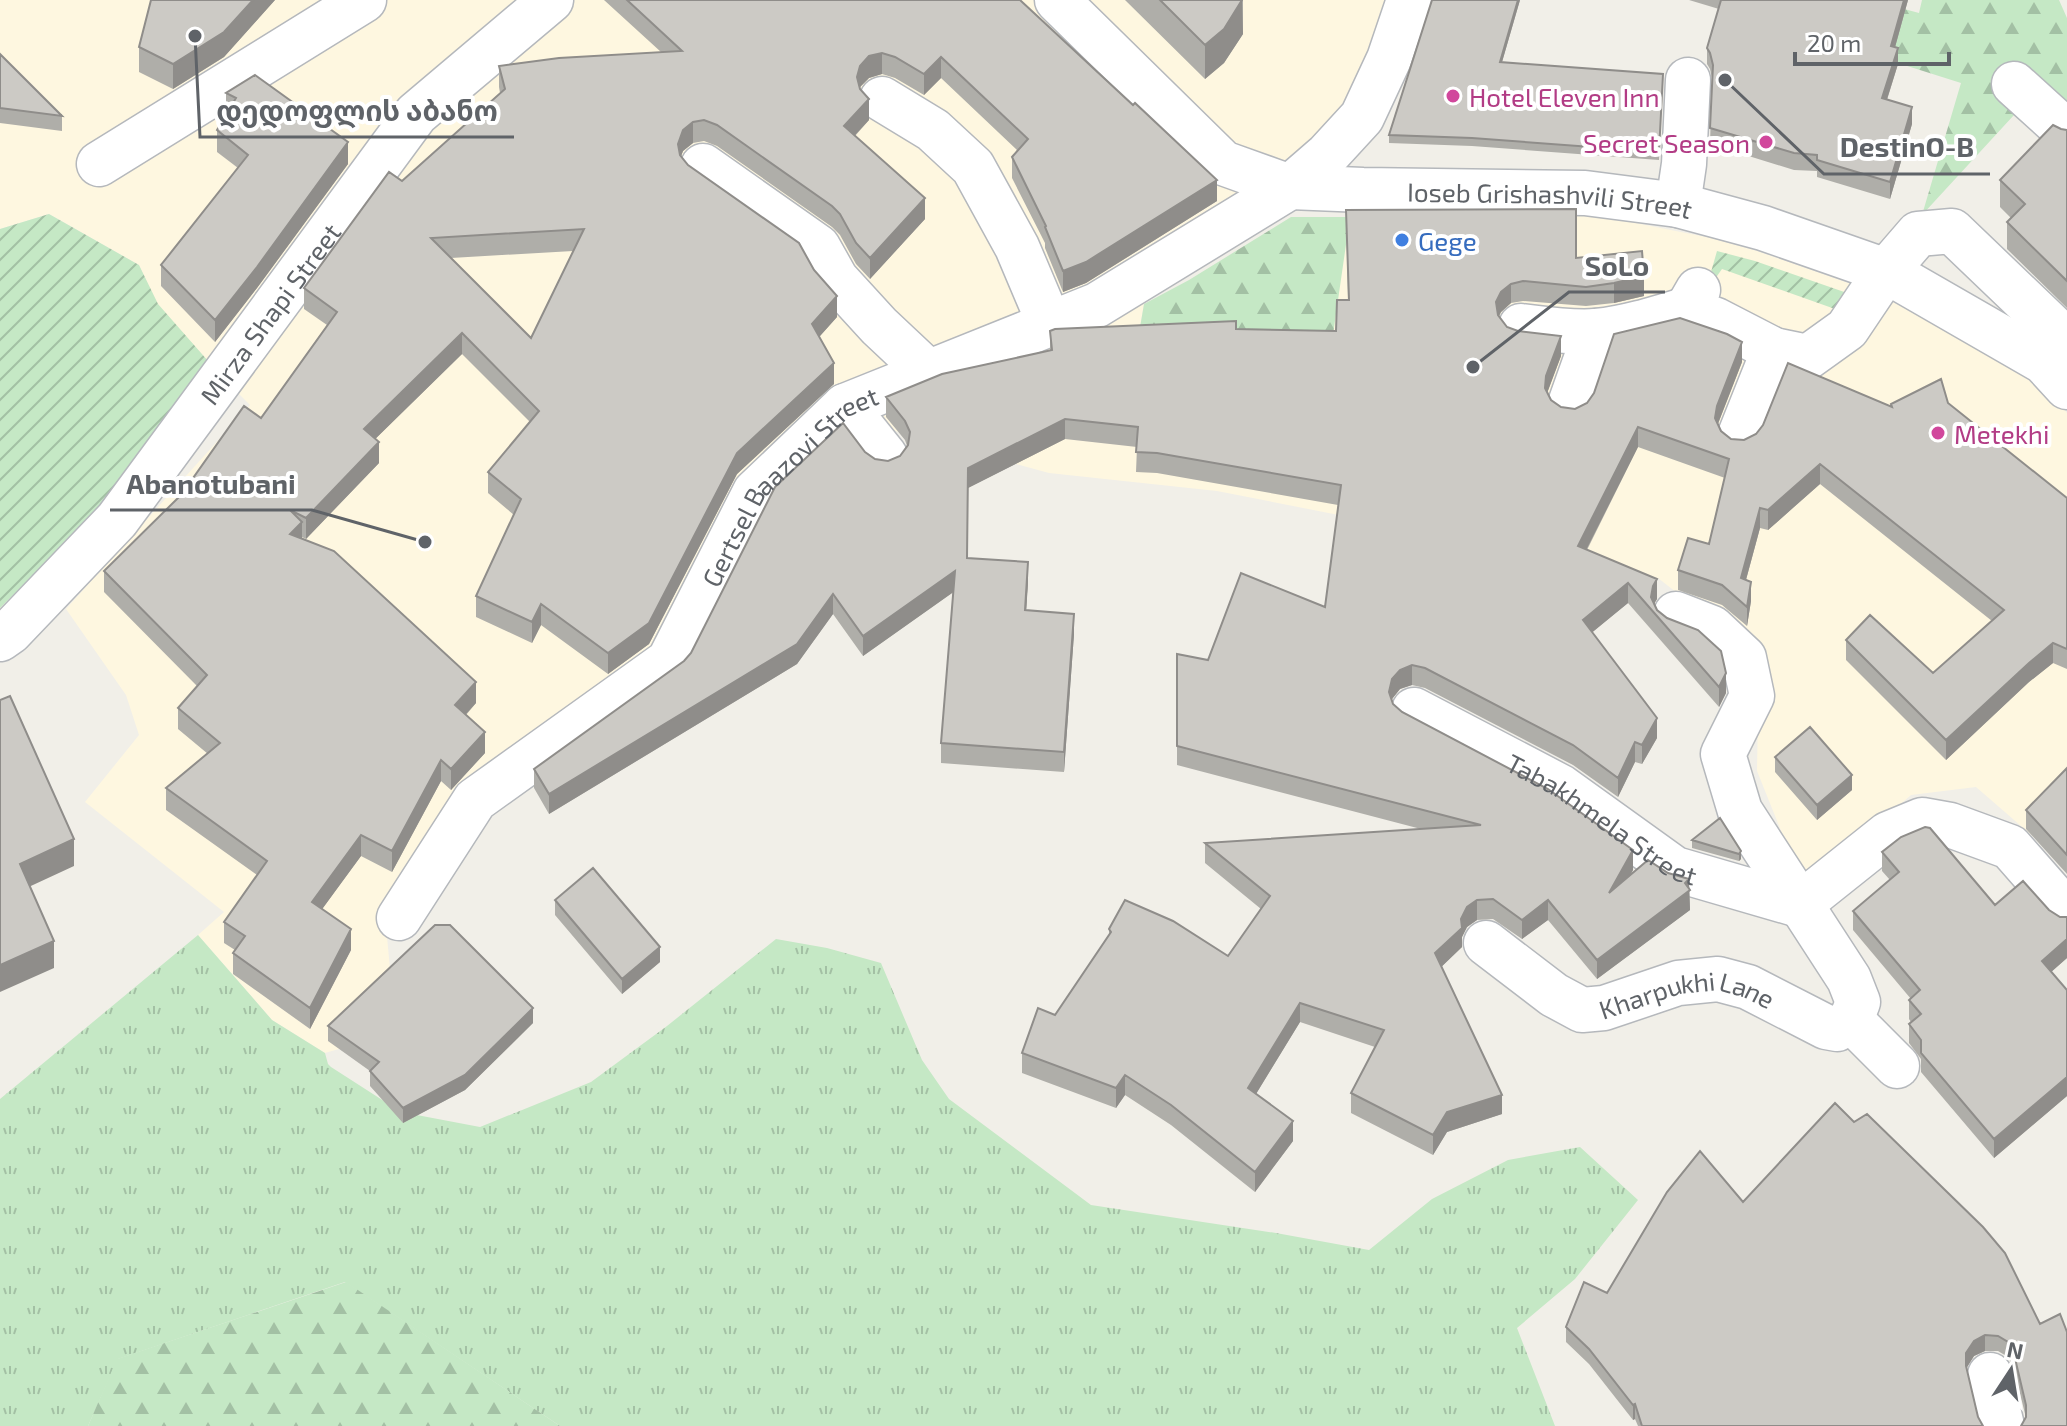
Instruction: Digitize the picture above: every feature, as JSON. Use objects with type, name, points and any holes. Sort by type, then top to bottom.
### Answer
[{"type":"street","points":[[99,164],[364,0]]},
{"type":"street","name":"Mirza Shapi Street","points":[[0,639],[117,520],[416,114],[551,0]]},
{"type":"street","name":"Ioseb Grishashvili Street","points":[[1057,0],[1223,163],[1290,187],[1585,193],[1678,205],[1763,228],[1886,271],[2044,362],[2067,387]]},
{"type":"street","name":"Gertsel Baazovi Street","points":[[399,918],[475,800],[669,661],[755,492],[845,406],[1097,305],[1290,187],[1328,154],[1362,117],[1389,59],[1409,0]]},
{"type":"street","points":[[1678,205],[1684,164],[1688,80]]},
{"type":"street","points":[[2014,84],[2067,132]]},
{"type":"street","points":[[882,99],[933,130],[973,167],[1017,247],[1050,325]]},
{"type":"street","points":[[703,166],[818,247],[836,279],[879,326],[929,373]]},
{"type":"street","points":[[1521,326],[1596,331],[1643,322],[1692,300],[1716,320],[1774,350],[1808,357],[1847,329],[1886,271],[1918,234],[1952,231],[2067,341]]},
{"type":"street","points":[[1570,404],[1596,331]]},
{"type":"street","points":[[1740,435],[1774,350]]},
{"type":"street","points":[[845,406],[885,456]]},
{"type":"street","points":[[1676,614],[1712,628],[1744,658],[1752,696],[1723,754],[1740,811],[1849,979],[1858,1002],[1851,1020],[1897,1066]]},
{"type":"street","name":"Tabakhmela Street","points":[[1414,710],[1561,787],[1675,869],[1799,905]]},
{"type":"street","points":[[1799,905],[1888,834],[1922,820],[1950,825],[2010,847],[2067,912]]},
{"type":"street","name":"Kharpukhi Lane","points":[[1486,943],[1554,995],[1582,1010],[1604,1008],[1678,983],[1718,979],[1748,987],[1826,1027],[1837,1029],[1851,1020]]},
{"type":"street","points":[[1990,1375],[2002,1426]]},
{"type":"shaded area","points":[[0,0],[1389,0],[1348,111],[1203,224],[1059,306],[854,379],[670,644],[507,753],[386,926],[392,990],[370,1040],[325,1053],[272,1020],[198,935],[224,912],[85,802],[139,735],[126,695],[66,609],[250,405],[157,304],[139,265],[49,214],[0,229]]},
{"type":"shaded area","points":[[1580,212],[1711,238],[1871,291],[2035,375],[2067,413],[2067,866],[1976,787],[1911,795],[1804,888],[1757,771],[1759,657],[1658,578],[1217,491],[1049,473],[866,423],[1020,345],[1144,304],[1137,344],[1350,217]]},
{"type":"green space","points":[[1871,0],[1919,13],[1922,0],[2059,0],[2067,18],[2067,116],[2038,89],[1922,215],[1961,83],[1803,33]]},
{"type":"green space","points":[[49,214],[139,265],[158,304],[223,378],[103,507],[0,608],[0,229]]},
{"type":"green space","points":[[1291,217],[1350,217],[1324,397],[1137,345],[1144,304]]},
{"type":"green space","points":[[1717,251],[1850,294],[1835,309],[1722,269],[1705,293]]},
{"type":"green space","points":[[198,935],[272,1020],[325,1053],[331,1067],[401,1112],[480,1127],[591,1082],[776,939],[827,948],[881,963],[922,1060],[949,1099],[1091,1205],[1369,1250],[1432,1199],[1508,1160],[1580,1147],[1638,1200],[1575,1279],[1517,1328],[1555,1426],[560,1426],[345,1282],[118,1359],[88,1426],[0,1426],[0,1099]]},
{"type":"green space","points":[[346,1282],[560,1426],[88,1426],[117,1359]]},
{"type":"building","points":[[151,0],[253,0],[224,32],[173,64],[139,47]]},
{"type":"building","points":[[627,0],[1020,0],[1217,180],[1086,262],[1063,271],[1046,226],[1012,157],[1028,139],[941,57],[924,74],[882,53],[869,56],[860,66],[857,77],[860,89],[869,99],[844,126],[925,198],[870,258],[856,243],[832,206],[717,125],[704,120],[693,122],[683,130],[678,144],[680,155],[688,165],[799,243],[814,270],[837,296],[812,324],[834,363],[737,453],[649,623],[608,653],[541,604],[532,622],[476,596],[521,499],[488,472],[539,411],[462,333],[364,429],[379,442],[306,518],[290,510],[302,522],[290,534],[334,551],[476,682],[455,705],[485,732],[451,769],[441,760],[392,851],[361,835],[312,902],[351,929],[310,1008],[233,953],[245,936],[224,922],[267,861],[166,788],[220,743],[178,708],[207,675],[104,571],[181,495],[244,406],[261,418],[337,312],[304,288],[389,172],[402,181],[505,89],[499,66],[559,58],[682,51]],"holes":[[[584,229],[531,338],[431,238]]]},
{"type":"building","points":[[1160,0],[1242,0],[1224,29],[1205,45]]},
{"type":"building","points":[[1432,0],[1518,0],[1500,62],[1663,74],[1659,152],[1389,135]]},
{"type":"building","points":[[1721,0],[1904,0],[1891,46],[1898,48],[1882,98],[1912,107],[1890,182],[1817,160],[1817,155],[1794,153],[1710,128],[1713,65],[1707,48]]},
{"type":"building","points":[[0,54],[62,116],[0,108]]},
{"type":"building","points":[[255,75],[348,142],[215,320],[161,265],[248,155],[217,130],[236,98],[226,93]]},
{"type":"building","points":[[2053,125],[2067,130],[2067,281],[2007,222],[2025,204],[2000,180]]},
{"type":"building","points":[[1576,209],[1576,258],[1642,251],[1644,276],[1586,287],[1523,281],[1511,284],[1501,292],[1496,302],[1498,315],[1507,327],[1561,336],[1546,376],[1545,388],[1551,400],[1561,407],[1575,409],[1587,403],[1594,393],[1614,334],[1680,318],[1742,342],[1715,418],[1721,431],[1731,439],[1744,440],[1756,434],[1763,425],[1788,363],[1892,407],[1891,404],[1941,379],[1948,403],[2067,498],[2067,649],[2053,643],[1946,740],[1846,640],[1870,615],[1933,673],[2004,610],[1820,464],[1768,510],[1760,508],[1741,578],[1751,582],[1747,607],[1722,585],[1678,570],[1688,538],[1709,544],[1729,459],[1638,427],[1578,546],[1657,579],[1651,597],[1657,610],[1667,618],[1698,630],[1721,651],[1726,673],[1719,687],[1628,583],[1583,620],[1657,718],[1642,745],[1635,742],[1618,778],[1573,745],[1425,668],[1412,665],[1400,670],[1392,679],[1389,692],[1393,704],[1402,712],[1548,789],[1633,850],[1609,893],[1648,860],[1668,873],[1689,879],[1685,883],[1690,890],[1597,960],[1548,900],[1522,920],[1493,899],[1477,900],[1467,907],[1461,919],[1462,928],[1435,953],[1502,1095],[1447,1112],[1433,1135],[1351,1093],[1384,1030],[1300,1003],[1248,1088],[1293,1121],[1255,1172],[1171,1105],[1125,1075],[1116,1088],[1022,1053],[1038,1008],[1055,1015],[1111,932],[1109,929],[1125,900],[1173,921],[1228,956],[1270,896],[1205,843],[1481,825],[1177,746],[1177,654],[1208,660],[1241,573],[1325,607],[1341,485],[1136,452],[1138,427],[1065,419],[968,468],[967,558],[1028,562],[1025,610],[1074,614],[1064,752],[941,743],[955,571],[863,636],[833,594],[797,644],[549,794],[534,769],[684,661],[691,653],[775,487],[843,423],[865,452],[875,459],[888,461],[900,456],[908,445],[910,432],[886,397],[942,374],[1052,350],[1050,331],[1055,329],[1236,321],[1236,329],[1336,331],[1337,300],[1349,300],[1346,210]]},
{"type":"building","points":[[10,696],[74,839],[20,864],[54,941],[0,965],[0,700]]},
{"type":"building","points":[[1810,727],[1852,775],[1817,805],[1775,757]]},
{"type":"building","points":[[2067,768],[2067,855],[2026,810]]},
{"type":"building","points":[[1720,818],[1741,851],[1739,854],[1692,840]]},
{"type":"building","points":[[1925,827],[1930,828],[1995,905],[2023,881],[2049,910],[2060,917],[2067,917],[2067,939],[2042,961],[2067,990],[2067,1077],[1994,1139],[1921,1053],[1921,1040],[1909,1024],[1921,1014],[1909,1000],[1920,990],[1853,911],[1899,872],[1882,852],[1901,837]]},
{"type":"building","points":[[593,868],[660,947],[622,979],[555,900]]},
{"type":"building","points":[[435,925],[450,925],[533,1008],[465,1075],[403,1108],[370,1071],[379,1062],[328,1026]]},
{"type":"building","points":[[1835,1103],[1854,1122],[1867,1114],[1983,1227],[2005,1253],[2040,1324],[2060,1314],[2067,1332],[2067,1426],[2021,1426],[2026,1417],[2026,1405],[2014,1354],[2008,1342],[1998,1336],[1985,1335],[1974,1341],[1966,1353],[1966,1366],[1983,1426],[1642,1426],[1635,1404],[1589,1349],[1566,1327],[1584,1282],[1607,1293],[1667,1192],[1700,1151],[1743,1202]]},
{"type":"place","name":"დედოფლის აბანო","points":[[195,36]]},
{"type":"place","name":"DestinO-B","points":[[1725,80]]},
{"type":"place","name":"Hotel Eleven Inn","points":[[1453,96]]},
{"type":"place","name":"Secret Season","points":[[1766,142]]},
{"type":"place","name":"Gege","points":[[1402,240]]},
{"type":"place","name":"SoLo","points":[[1473,367]]},
{"type":"place","name":"Metekhi","points":[[1938,433]]},
{"type":"place","name":"Abanotubani","points":[[425,542]]}]
